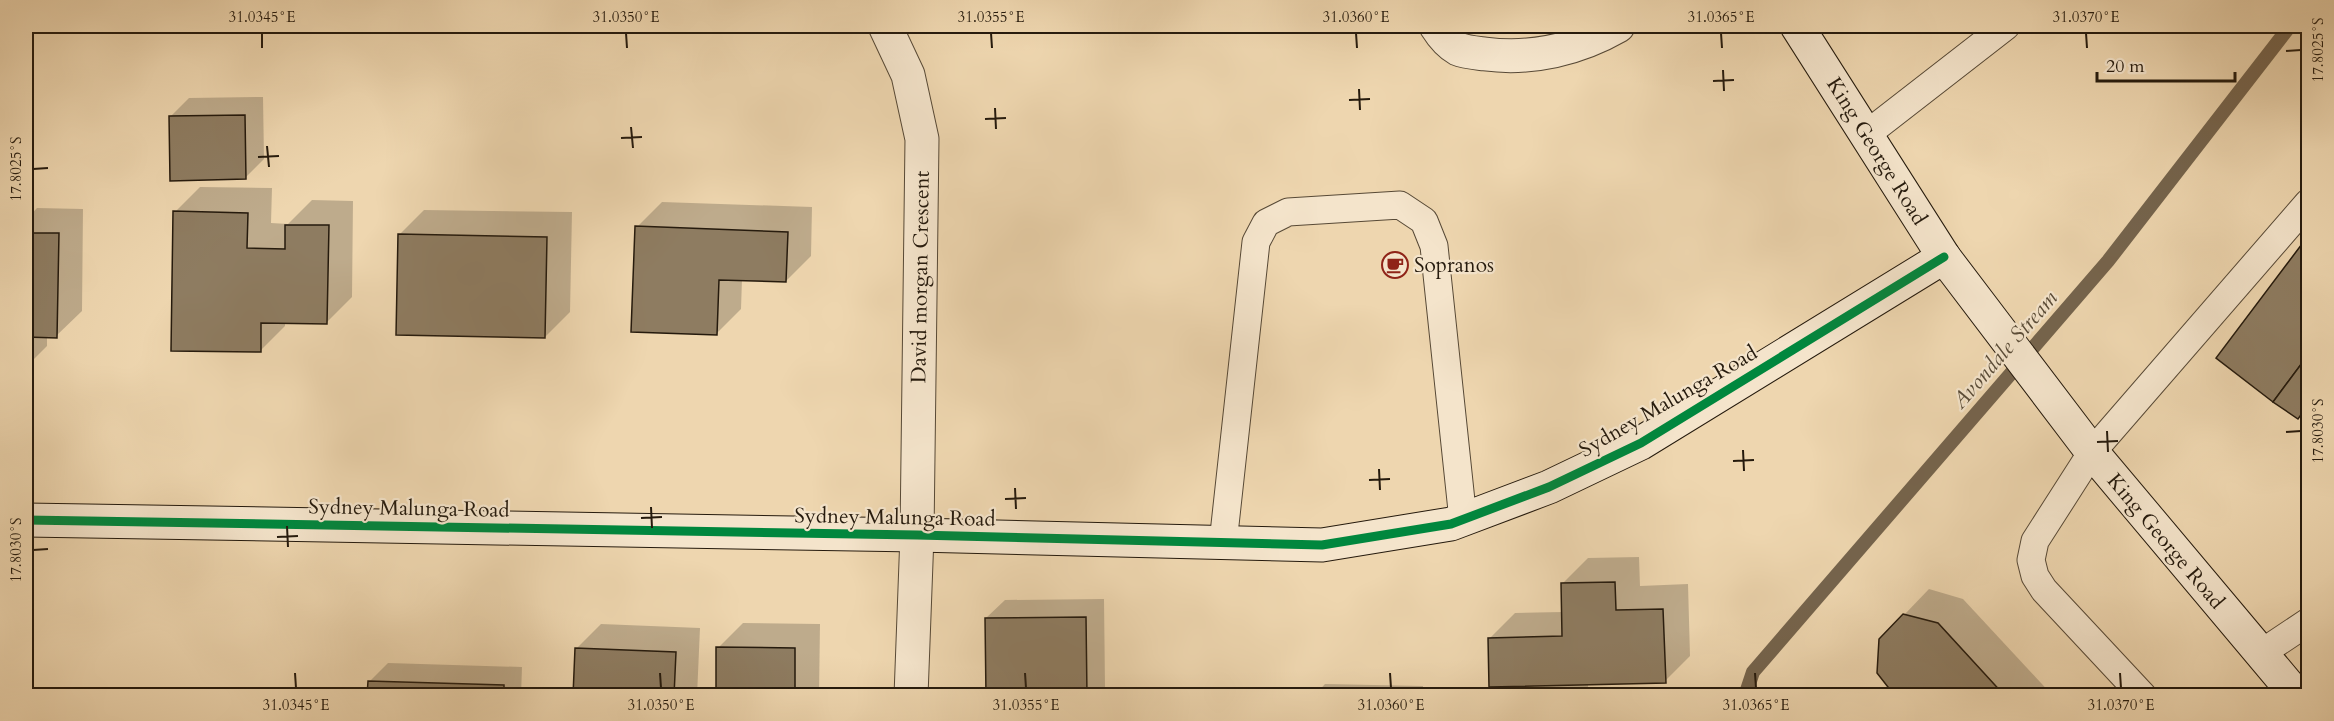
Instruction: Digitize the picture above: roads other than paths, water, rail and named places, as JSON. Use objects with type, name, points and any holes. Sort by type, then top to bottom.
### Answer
[{"type":"street","name":"David morgan Crescent","points":[[885,26],[908,75],[922,139],[917,535],[911,696]]},
{"type":"street","points":[[1436,26],[1459,49],[1501,56],[1546,53],[1582,44],[1618,26]]},
{"type":"street","name":"King George Road","points":[[1797,26],[1944,256],[2092,452],[2297,696]]},
{"type":"street","name":"Sydney Malunga Road","points":[[26,520],[917,535],[1322,545],[1463,520],[1550,488],[1641,443],[1944,256]]},
{"type":"lane","points":[[1867,134],[2006,26]]},
{"type":"lane","points":[[2143,696],[2044,590],[2035,576],[2031,560],[2036,541],[2092,452],[2308,203]]},
{"type":"lane","points":[[1223,543],[1256,242],[1266,224],[1288,212],[1400,205],[1424,221],[1434,246],[1463,520]]},
{"type":"lane","points":[[2260,654],[2308,622]]},
{"type":"waterway","name":"Avondale Stream","points":[[1745,696],[1753,672],[2108,261],[2290,26]]},
{"type":"place","name":"Sopranos","points":[[1395,265]]}]
